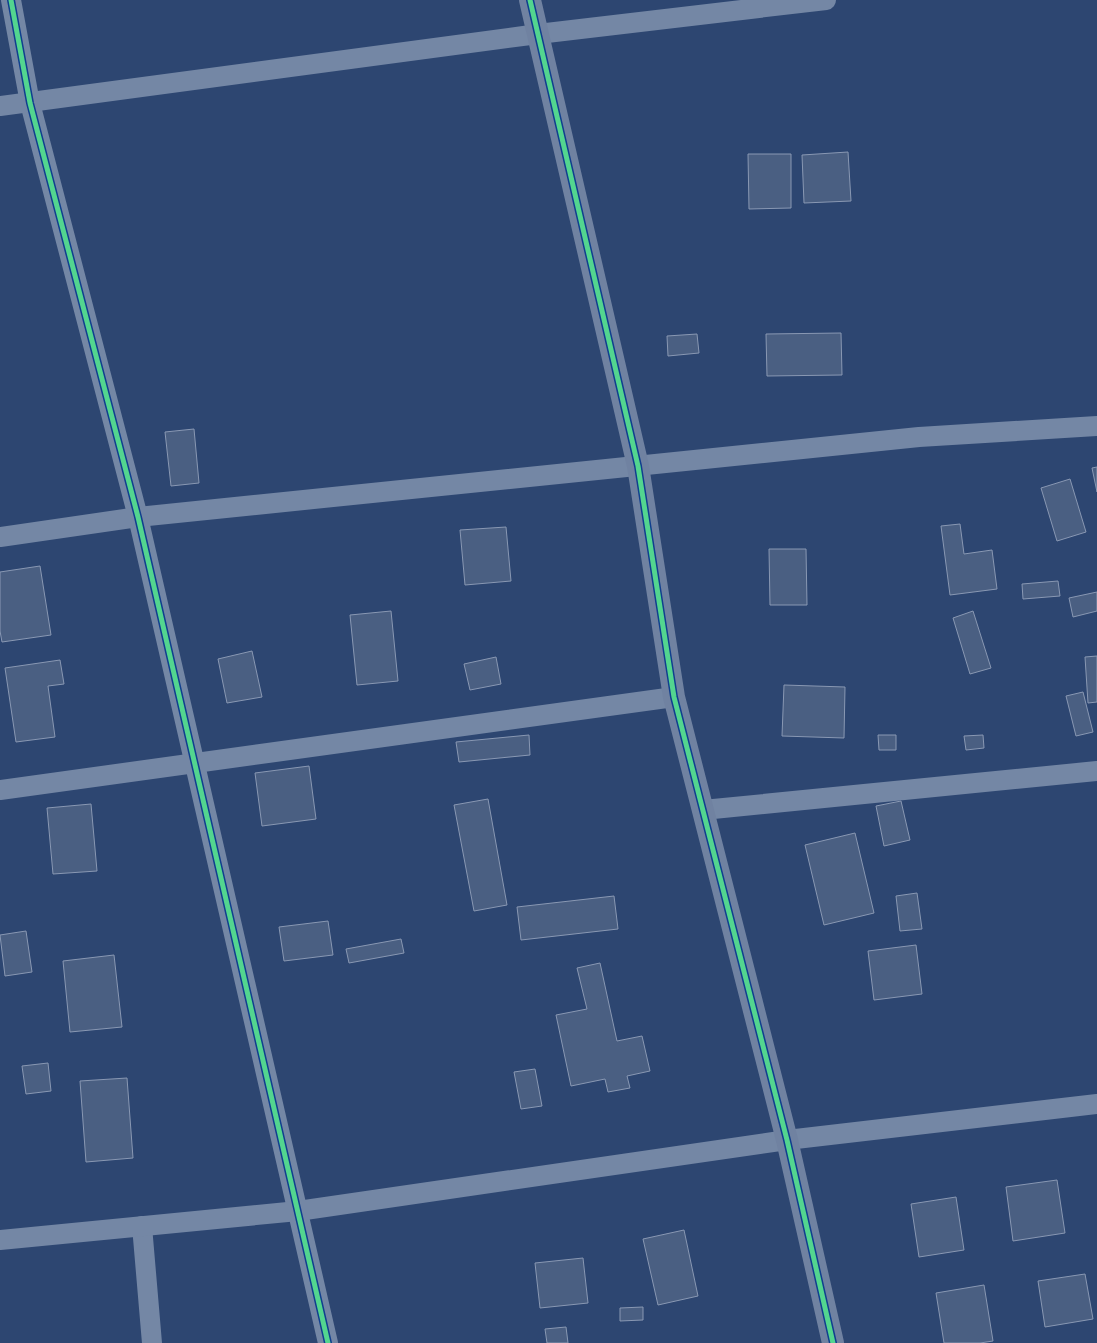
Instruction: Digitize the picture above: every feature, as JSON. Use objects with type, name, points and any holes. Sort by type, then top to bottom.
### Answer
[{"type":"street","points":[[11,0],[30,103],[138,517],[328,1343]]},
{"type":"street","points":[[530,0],[638,466],[674,697],[788,1140],[833,1343]]},
{"type":"street","points":[[0,106],[538,34],[826,0]]},
{"type":"street","points":[[0,537],[138,517],[638,466],[919,438],[1097,426]]},
{"type":"street","points":[[0,790],[674,697]]},
{"type":"street","points":[[703,810],[1097,771]]},
{"type":"street","points":[[0,1240],[298,1211],[788,1140],[1097,1104]]},
{"type":"street","points":[[142,1226],[152,1343]]},
{"type":"building","points":[[848,152],[851,201],[804,203],[802,155]]},
{"type":"building","points":[[748,154],[791,154],[791,208],[749,209]]},
{"type":"building","points":[[841,333],[842,375],[767,376],[766,334]]},
{"type":"building","points":[[697,334],[699,353],[668,356],[667,336]]},
{"type":"building","points":[[194,429],[199,483],[171,486],[165,432]]},
{"type":"building","points":[[1097,467],[1097,492],[1092,468]]},
{"type":"building","points":[[1070,479],[1086,532],[1057,541],[1041,488]]},
{"type":"building","points":[[960,524],[964,554],[992,550],[997,589],[950,595],[941,526]]},
{"type":"building","points":[[506,527],[511,581],[465,585],[460,530]]},
{"type":"building","points":[[769,549],[806,549],[807,605],[770,605]]},
{"type":"building","points":[[40,566],[51,635],[2,642],[0,631],[0,572]]},
{"type":"building","points":[[1058,581],[1060,596],[1023,599],[1022,584]]},
{"type":"building","points":[[1097,592],[1097,611],[1073,617],[1069,598]]},
{"type":"building","points":[[391,611],[398,681],[357,685],[350,615]]},
{"type":"building","points":[[973,611],[991,668],[970,674],[953,618]]},
{"type":"building","points":[[252,651],[262,697],[227,703],[218,659]]},
{"type":"building","points":[[1097,656],[1097,702],[1088,703],[1085,657]]},
{"type":"building","points":[[496,657],[501,684],[470,690],[464,664]]},
{"type":"building","points":[[60,660],[64,684],[48,686],[55,737],[16,742],[5,668]]},
{"type":"building","points":[[784,685],[845,687],[844,738],[782,736]]},
{"type":"building","points":[[1083,692],[1093,732],[1076,736],[1066,696]]},
{"type":"building","points":[[529,735],[530,755],[459,762],[456,742]]},
{"type":"building","points":[[878,735],[896,735],[896,750],[879,750]]},
{"type":"building","points":[[983,735],[984,748],[966,750],[964,736]]},
{"type":"building","points":[[309,766],[316,819],[262,826],[255,773]]},
{"type":"building","points":[[488,799],[507,905],[474,911],[454,805]]},
{"type":"building","points":[[901,801],[910,840],[884,846],[876,806]]},
{"type":"building","points":[[91,804],[97,871],[53,874],[47,808]]},
{"type":"building","points":[[855,833],[874,913],[824,925],[805,845]]},
{"type":"building","points":[[917,893],[922,929],[900,931],[896,896]]},
{"type":"building","points":[[614,896],[618,929],[521,940],[517,907]]},
{"type":"building","points":[[328,921],[333,955],[284,961],[279,927]]},
{"type":"building","points":[[26,931],[32,972],[5,976],[0,935]]},
{"type":"building","points":[[401,939],[404,953],[349,963],[346,949]]},
{"type":"building","points":[[916,945],[922,994],[874,1000],[868,951]]},
{"type":"building","points":[[114,955],[122,1027],[70,1032],[63,961]]},
{"type":"building","points":[[600,963],[617,1041],[642,1036],[650,1071],[627,1076],[630,1088],[608,1092],[605,1079],[571,1086],[556,1015],[587,1009],[577,968]]},
{"type":"building","points":[[48,1063],[51,1091],[26,1094],[22,1066]]},
{"type":"building","points":[[535,1069],[542,1106],[521,1109],[514,1072]]},
{"type":"building","points":[[127,1078],[133,1158],[86,1162],[80,1081]]},
{"type":"building","points":[[1057,1180],[1065,1233],[1013,1241],[1006,1187]]},
{"type":"building","points":[[956,1197],[964,1250],[919,1257],[911,1204]]},
{"type":"building","points":[[684,1230],[698,1296],[658,1305],[643,1239]]},
{"type":"building","points":[[583,1258],[588,1303],[540,1308],[535,1263]]},
{"type":"building","points":[[1085,1274],[1093,1319],[1045,1327],[1038,1281]]},
{"type":"building","points":[[984,1285],[993,1341],[980,1343],[944,1343],[936,1293]]},
{"type":"building","points":[[643,1307],[643,1320],[620,1321],[620,1308]]},
{"type":"building","points":[[566,1327],[568,1343],[547,1343],[545,1329]]},
{"type":"cycle path","points":[[11,0],[30,103],[138,517],[328,1343]]},
{"type":"cycle path","points":[[530,0],[638,466],[674,697],[787,1140],[833,1343]]}]
